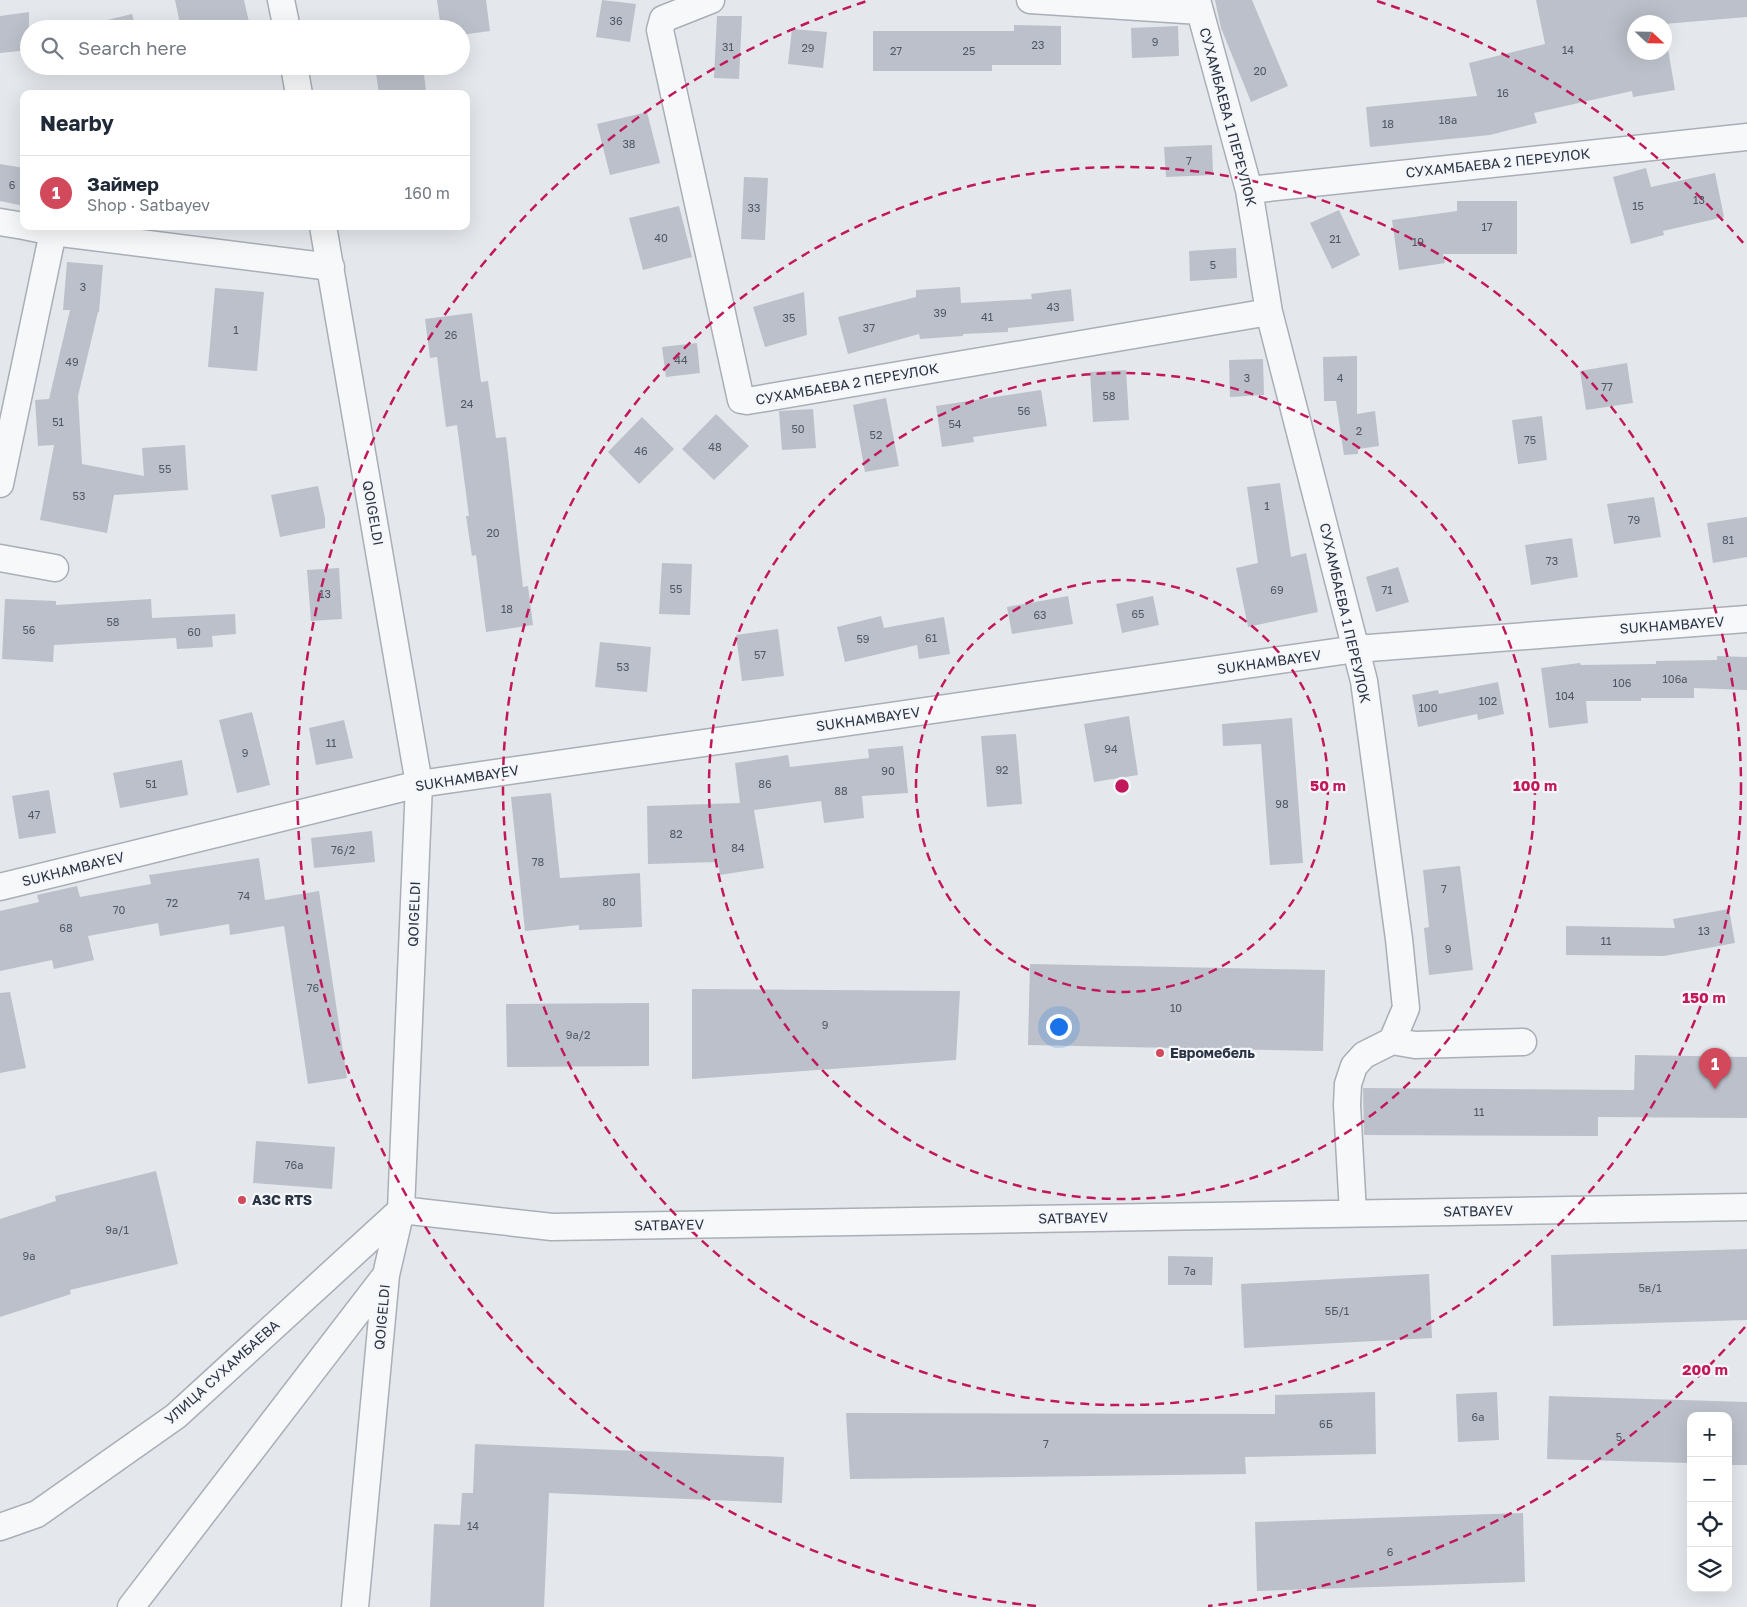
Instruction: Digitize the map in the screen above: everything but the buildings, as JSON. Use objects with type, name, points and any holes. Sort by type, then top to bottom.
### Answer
[{"type":"street","points":[[281,0],[285,20]]},
{"type":"street","name":"СУХАМБАЕВА 2 ПЕРЕУЛОК","points":[[711,0],[663,19],[660,30],[741,400],[757,400],[1269,312]]},
{"type":"street","points":[[1030,0],[1198,6]]},
{"type":"street","name":"СУХАМБАЕВА 1 ПЕРЕУЛОК","points":[[1198,6],[1249,190],[1269,312],[1364,681],[1399,939],[1406,1008],[1392,1041]]},
{"type":"street","points":[[296,75],[298,90]]},
{"type":"street","name":"СУХАМБАЕВА 2 ПЕРЕУЛОК","points":[[1249,190],[1747,137]]},
{"type":"street","points":[[0,222],[20,225]]},
{"type":"street","points":[[43,230],[331,268]]},
{"type":"street","name":"QOIGELDI","points":[[324,230],[420,784],[401,1210],[386,1274],[355,1607]]},
{"type":"street","points":[[0,484],[53,232]]},
{"type":"street","points":[[0,558],[55,568]]},
{"type":"street","name":"SUKHAMBAYEV","points":[[0,887],[420,784],[1356,649],[1747,619]]},
{"type":"street","points":[[1353,1213],[1347,1105],[1348,1084],[1354,1066],[1364,1055],[1392,1041],[1415,1045],[1523,1042]]},
{"type":"street","name":"SATBAYEV","points":[[401,1210],[552,1227],[1747,1206]]},
{"type":"street","name":"УЛИЦА СУХАМБАЕВА","points":[[0,1527],[37,1514],[176,1416],[401,1210]]},
{"type":"street","points":[[131,1607],[386,1274]]},
{"type":"place","name":"Евромебель","points":[[1160,1053]]},
{"type":"place","name":"Займер","points":[[1715,1089]]},
{"type":"place","name":"АЗС RTS","points":[[242,1200]]}]
